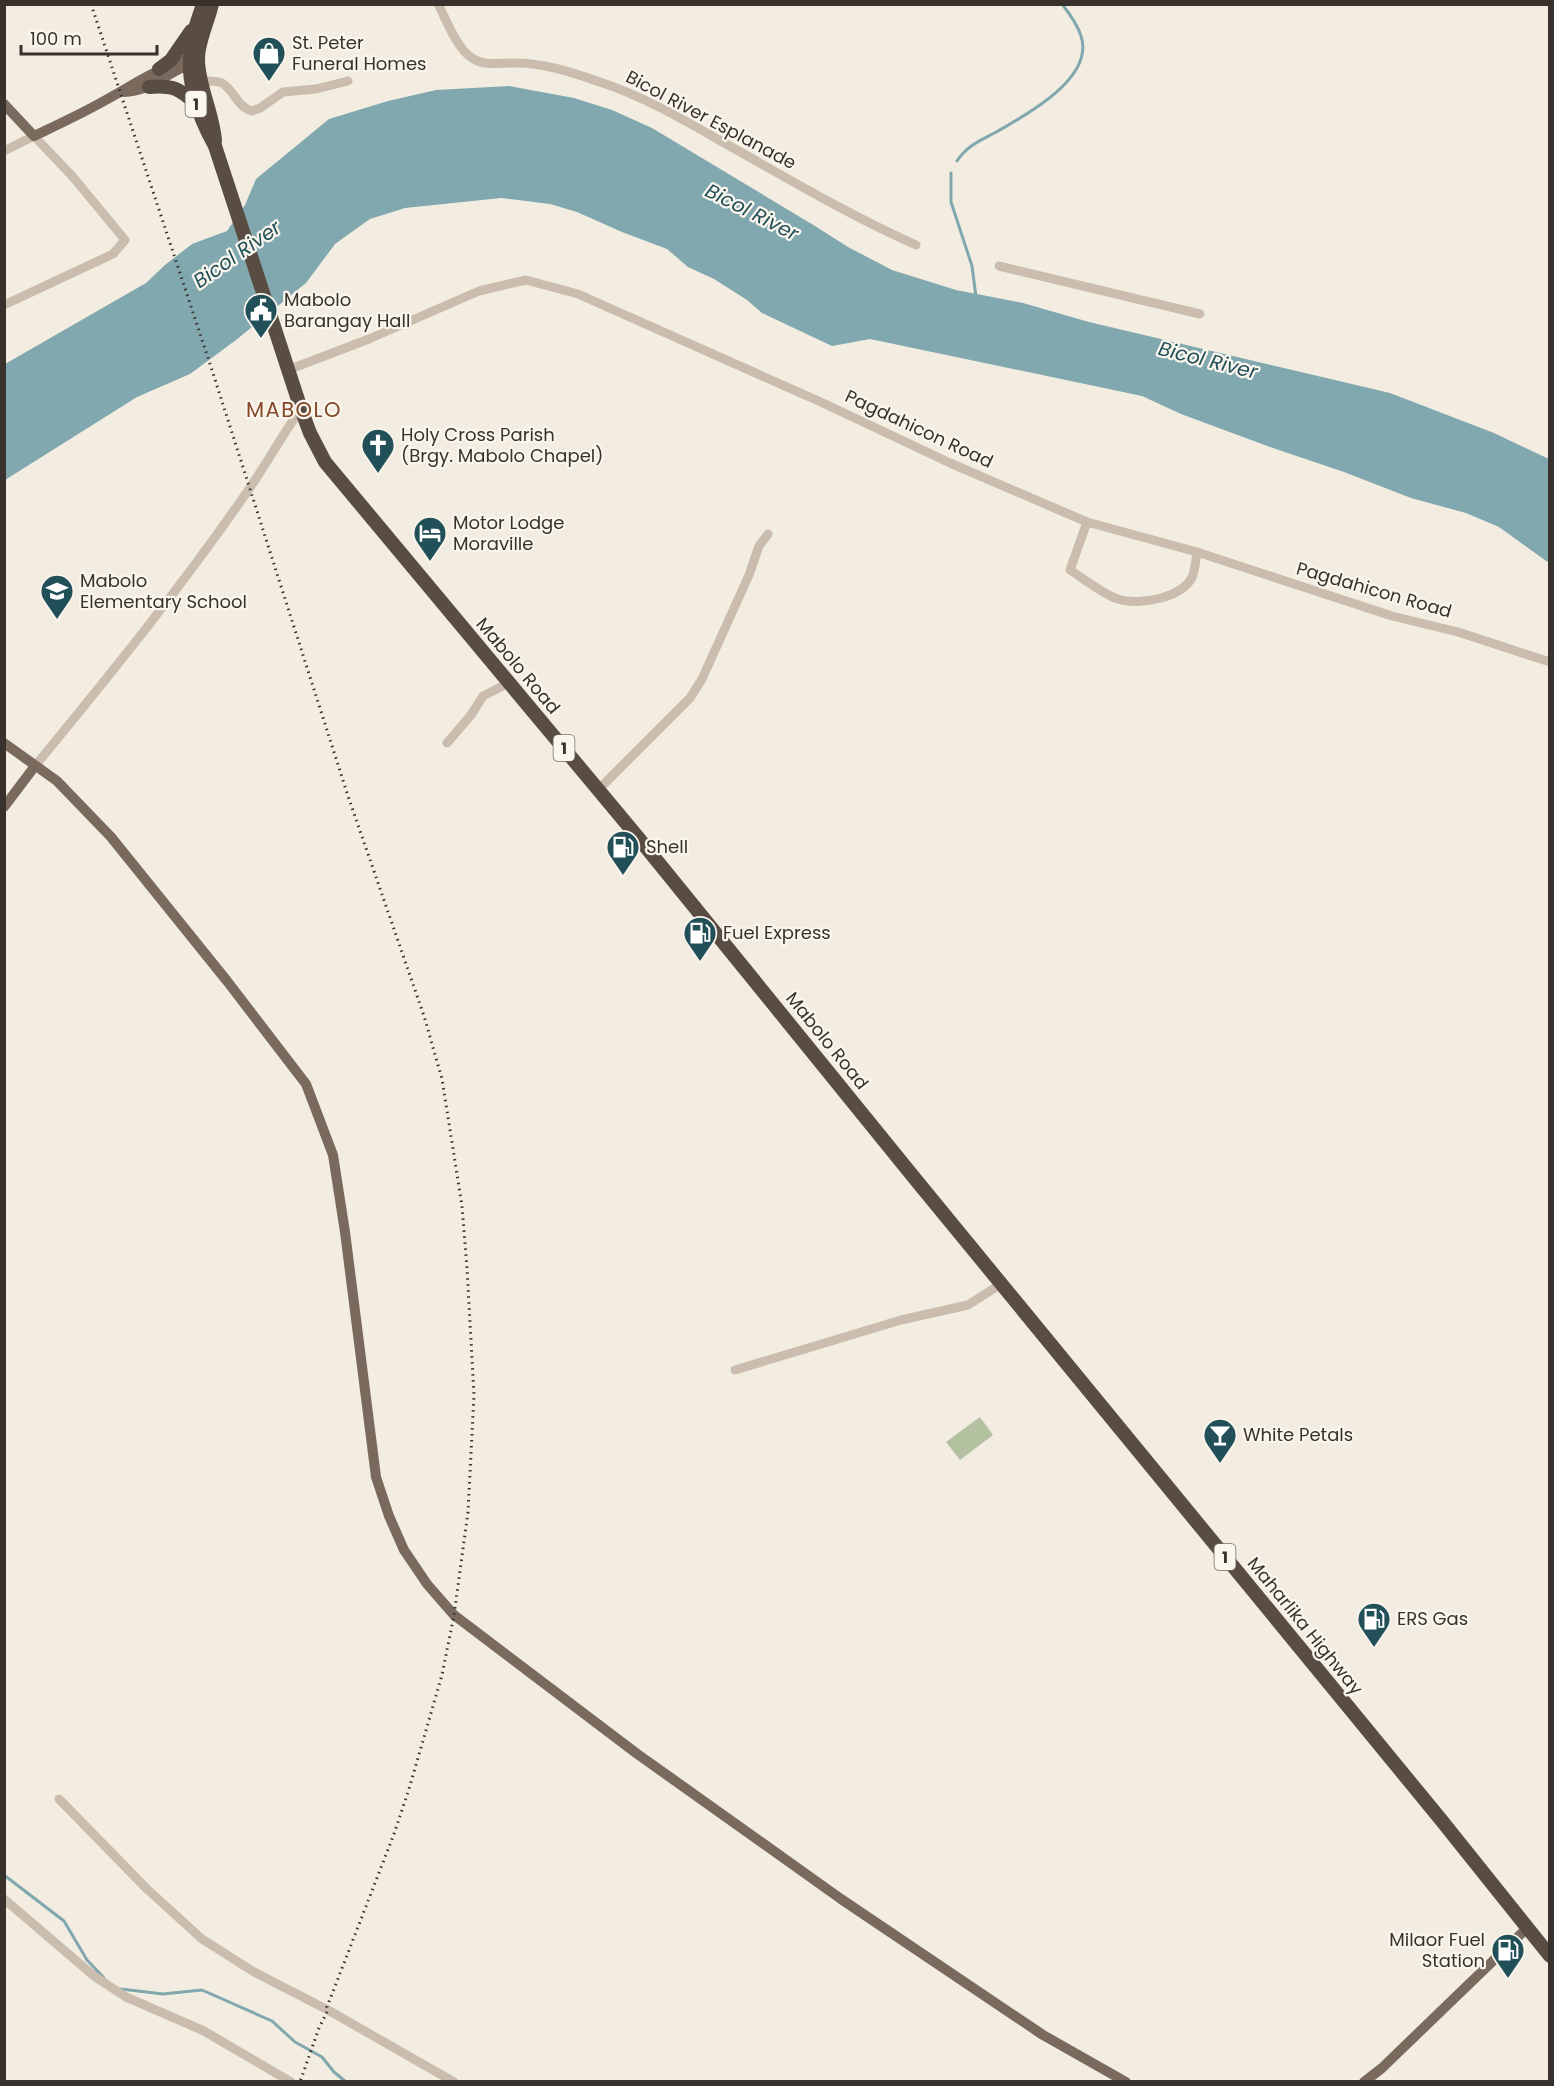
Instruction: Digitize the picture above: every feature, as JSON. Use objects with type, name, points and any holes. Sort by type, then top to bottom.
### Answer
[{"type":"highway","name":"1","points":[[195,60],[212,4]]},
{"type":"highway","name":"1","points":[[195,60],[192,42],[201,10]]},
{"type":"highway","points":[[159,69],[171,60],[201,10]]},
{"type":"highway","name":"Mabolo Road","points":[[195,60],[213,121],[216,146],[277,336],[310,434],[325,462],[598,790],[1005,1288]]},
{"type":"highway","name":"Mabolo Road","points":[[195,60],[195,103],[203,125],[216,146]]},
{"type":"highway","points":[[149,87],[171,87],[195,103]]},
{"type":"highway","name":"Maharlika Highway","points":[[1005,1288],[1550,1956]]},
{"type":"main road","points":[[4,104],[34,136],[120,92],[159,69],[195,60]]},
{"type":"main road","points":[[120,92],[149,87],[195,60]]},
{"type":"main road","points":[[4,743],[71,794],[111,837],[227,981],[306,1084],[333,1155],[376,1477],[389,1516],[404,1550],[427,1584],[454,1615],[476,1629],[636,1753],[841,1899],[1043,2035],[1126,2082]]},
{"type":"main road","points":[[4,807],[35,766]]},
{"type":"main road","points":[[1364,2082],[1390,2061],[1527,1928]]},
{"type":"street","name":"Bicol River Esplanade","points":[[438,4],[462,47],[473,59],[481,63],[544,66],[573,73],[631,93],[835,205],[916,245]]},
{"type":"street","points":[[202,81],[222,83],[242,107],[252,111],[283,92],[316,89],[348,81]]},
{"type":"street","points":[[4,152],[34,136],[73,177],[125,240],[113,254],[4,305]]},
{"type":"street","points":[[999,266],[1200,314]]},
{"type":"street","name":"Pagdahicon Road","points":[[288,370],[369,339],[479,291],[526,280],[578,294],[834,408],[950,463],[1087,522],[1197,552],[1392,616],[1458,632],[1550,662]]},
{"type":"street","points":[[35,766],[163,605],[250,488],[284,431],[301,409]]},
{"type":"street","points":[[1087,522],[1070,570],[1117,599],[1137,602],[1159,599],[1179,590],[1192,576],[1197,552]]},
{"type":"street","points":[[598,790],[690,698],[702,679],[749,575],[759,546],[768,534]]},
{"type":"street","points":[[447,743],[471,715],[483,696],[509,683]]},
{"type":"street","points":[[735,1370],[901,1320],[968,1305],[1005,1288]]},
{"type":"street","points":[[59,1799],[147,1888],[202,1939],[254,1972],[328,2010],[451,2080]]},
{"type":"street","points":[[4,1899],[94,1976],[126,1997],[204,2031],[291,2082]]},
{"type":"green space","points":[[980,1417],[993,1435],[960,1460],[946,1442]]},
{"type":"water","name":"Bicol River","points":[[509,86],[574,98],[612,110],[652,128],[848,247],[892,270],[956,290],[1023,303],[1089,322],[1390,393],[1494,433],[1549,459],[1549,563],[1499,527],[1466,513],[1411,498],[1181,414],[1142,396],[870,339],[832,346],[762,313],[747,300],[714,279],[688,267],[667,249],[577,212],[550,204],[501,198],[405,208],[370,219],[335,244],[306,283],[190,374],[137,397],[5,480],[5,364],[146,283],[192,244],[227,231],[245,205],[256,179],[329,119],[388,101],[436,90]]},
{"type":"waterway","points":[[957,161],[970,147],[1040,105],[1068,80],[1078,66],[1083,51],[1081,36],[1076,24],[1062,4]]},
{"type":"waterway","points":[[951,173],[951,202],[972,266],[976,297]]},
{"type":"waterway","points":[[4,1875],[64,1921],[87,1960],[104,1978]]},
{"type":"waterway","points":[[121,1989],[163,1994],[202,1990],[272,2021],[295,2042],[322,2057],[346,2082]]},
{"type":"railway","points":[[91,4],[211,367],[348,796],[424,1016],[442,1079],[462,1206],[474,1395],[468,1512],[454,1615],[442,1675],[409,1789],[300,2082]]},
{"type":"place","name":"St. Peter Funeral Homes","points":[[269,82]]},
{"type":"place","name":"Mabolo Barangay Hall","points":[[261,339]]},
{"type":"place","name":"Holy Cross Parish (Brgy. Mabolo Chapel)","points":[[378,474]]},
{"type":"place","name":"Motor Lodge Moraville","points":[[430,562]]},
{"type":"place","name":"Mabolo Elementary School","points":[[57,620]]},
{"type":"place","name":"Shell","points":[[623,876]]},
{"type":"place","name":"Fuel Express","points":[[700,962]]},
{"type":"place","name":"White Petals","points":[[1220,1464]]},
{"type":"place","name":"ERS Gas","points":[[1374,1648]]},
{"type":"place","name":"Milaor Fuel Station","points":[[1508,1979]]},
{"type":"district","name":"MABOLO","points":[[294,410]]}]
